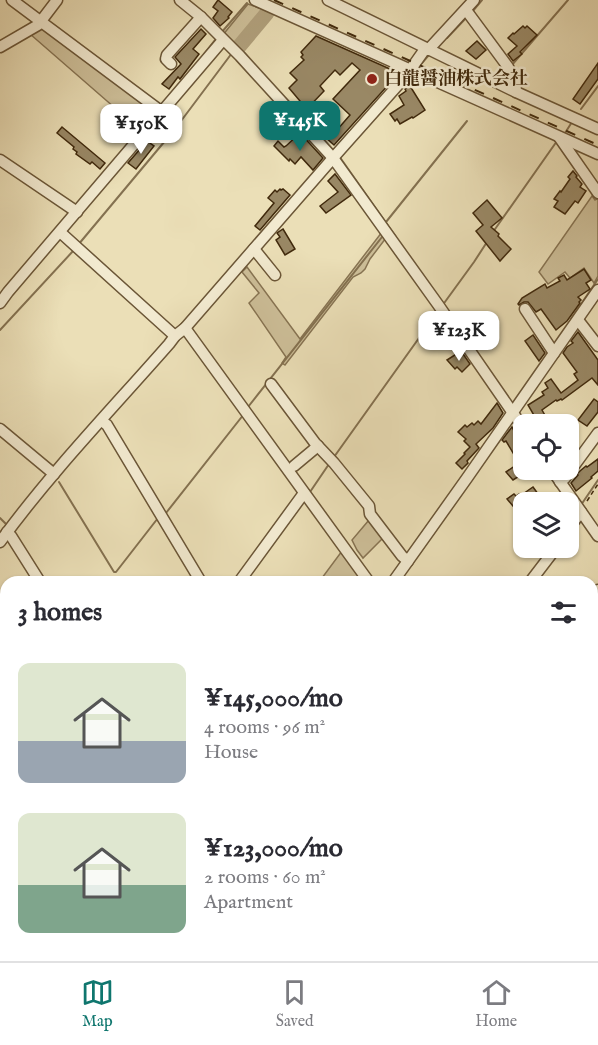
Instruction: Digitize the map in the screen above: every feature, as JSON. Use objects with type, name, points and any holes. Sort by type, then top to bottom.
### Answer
[{"type":"street","points":[[12,0],[159,111]]},
{"type":"street","points":[[0,47],[39,22],[57,0]]},
{"type":"street","points":[[180,0],[201,17],[247,63],[333,158],[512,413]]},
{"type":"street","points":[[328,0],[426,49],[598,129]]},
{"type":"street","points":[[36,576],[8,533],[53,476],[104,423],[174,338],[256,250],[426,49],[468,12],[474,0]]},
{"type":"street","points":[[260,1],[412,67],[598,154]]},
{"type":"street","points":[[468,12],[508,68],[515,81],[516,92]]},
{"type":"street","points":[[171,64],[166,59],[167,55],[201,17]]},
{"type":"street","points":[[0,303],[159,111],[223,40]]},
{"type":"street","points":[[558,136],[598,194]]},
{"type":"street","points":[[0,160],[75,211]]},
{"type":"street","points":[[60,232],[174,338]]},
{"type":"street","points":[[256,250],[275,275]]},
{"type":"street","points":[[396,576],[405,559],[512,413],[552,350],[578,320],[598,291]]},
{"type":"street","points":[[525,309],[552,350]]},
{"type":"street","points":[[578,320],[598,346]]},
{"type":"street","points":[[185,328],[365,576]]},
{"type":"street","points":[[271,384],[318,446],[369,506],[370,514],[405,559]]},
{"type":"street","points":[[104,423],[197,576]]},
{"type":"street","points":[[0,429],[53,476]]},
{"type":"street","points":[[579,459],[598,433]]},
{"type":"street","points":[[294,466],[318,446]]},
{"type":"street","points":[[563,480],[598,536]]},
{"type":"street","points":[[243,576],[304,493]]},
{"type":"street","points":[[535,576],[548,558]]},
{"type":"path","points":[[581,509],[598,484]]},
{"type":"shaded area","points":[[248,4],[265,10],[235,46],[222,36]]},
{"type":"shaded area","points":[[41,28],[153,111],[138,128],[30,34]]},
{"type":"shaded area","points":[[592,196],[595,200],[598,198],[598,276],[594,283],[584,268],[570,278],[565,272],[548,284],[539,272]]},
{"type":"shaded area","points":[[382,232],[386,238],[365,269],[353,277],[285,365],[282,363],[286,357],[249,303],[259,293],[242,272],[247,267],[300,339]]},
{"type":"shaded area","points":[[369,520],[383,538],[363,558],[352,540]]},
{"type":"shaded area","points":[[342,551],[360,576],[323,576]]},
{"type":"building","points":[[218,0],[232,12],[220,26],[213,18],[218,11],[213,7]]},
{"type":"building","points":[[523,26],[525,28],[527,26],[537,35],[520,52],[522,54],[513,61],[508,54],[517,46],[508,38]]},
{"type":"building","points":[[201,29],[206,34],[193,49],[199,54],[180,79],[178,77],[169,89],[162,84],[181,64],[175,57]]},
{"type":"building","name":"白龍醤油株式会社","points":[[316,36],[399,73],[334,145],[324,136],[328,132],[318,122],[324,117],[337,130],[350,115],[333,99],[360,70],[352,63],[340,75],[335,70],[320,86],[324,91],[303,113],[296,106],[300,101],[289,88],[297,80],[290,73],[304,60],[301,52]]},
{"type":"building","points":[[477,41],[486,50],[476,59],[466,51]]},
{"type":"building","points":[[598,63],[598,79],[580,104],[573,99]]},
{"type":"building","points":[[410,86],[425,110],[400,124],[390,114],[404,105],[399,96]]},
{"type":"building","points":[[62,127],[105,163],[100,169],[76,154],[74,147],[57,133]]},
{"type":"building","points":[[300,133],[323,158],[313,170],[301,157],[295,164],[290,159],[289,161],[274,146],[278,141],[284,147],[286,146]]},
{"type":"building","points":[[147,141],[154,146],[136,169],[128,163]]},
{"type":"building","points":[[573,171],[582,184],[580,187],[586,191],[578,203],[575,201],[565,214],[554,207],[558,201],[554,199],[570,179],[568,177]]},
{"type":"building","points":[[335,174],[351,195],[326,213],[320,206],[338,192],[328,181]]},
{"type":"building","points":[[280,189],[290,195],[260,230],[255,226],[274,203],[268,198],[275,190],[277,192]]},
{"type":"building","points":[[487,200],[502,218],[491,227],[511,249],[500,261],[476,231],[483,225],[473,213]]},
{"type":"building","points":[[283,229],[295,249],[285,255],[276,240],[280,237],[277,233]]},
{"type":"building","points":[[584,269],[591,280],[586,283],[590,289],[578,297],[581,300],[580,303],[567,321],[556,330],[541,309],[536,312],[528,302],[518,304],[522,298],[545,284],[547,288],[560,281],[558,278],[564,275],[567,280]]},
{"type":"building","points":[[578,332],[598,360],[598,385],[592,378],[562,400],[556,400],[542,410],[544,414],[533,414],[528,405],[544,395],[542,392],[548,388],[545,383],[551,379],[561,393],[578,380],[574,374],[577,372],[563,353],[573,343],[571,341]]},
{"type":"building","points":[[533,335],[545,353],[539,361],[525,341]]},
{"type":"building","points":[[461,351],[470,364],[462,372],[457,367],[455,369],[447,360]]},
{"type":"building","points":[[594,399],[598,402],[598,412],[587,426],[579,419]]},
{"type":"building","points":[[497,403],[503,413],[493,428],[476,444],[479,448],[462,469],[456,463],[470,447],[464,441],[466,439],[458,432],[465,425],[467,427],[472,423],[474,425],[478,421],[481,424]]},
{"type":"building","points":[[512,427],[513,453],[506,441],[502,440]]},
{"type":"building","points":[[598,459],[598,471],[576,491],[571,483],[574,480],[579,480],[579,472]]},
{"type":"building","points":[[513,467],[513,480],[506,472]]},
{"type":"building","points":[[533,487],[537,492],[526,492]]},
{"type":"building","points":[[513,495],[513,506],[507,499]]},
{"type":"waterway","points":[[472,12],[482,0]]},
{"type":"waterway","points":[[511,66],[568,0]]},
{"type":"waterway","points":[[221,33],[247,3]]},
{"type":"waterway","points":[[237,49],[267,13]]},
{"type":"waterway","points":[[447,38],[466,18]]},
{"type":"waterway","points":[[204,54],[215,40]]},
{"type":"waterway","points":[[78,245],[175,129],[232,53]]},
{"type":"waterway","points":[[422,63],[428,56]]},
{"type":"waterway","points":[[520,78],[523,84]]},
{"type":"waterway","points":[[581,109],[598,86]]},
{"type":"waterway","points":[[289,102],[301,115]]},
{"type":"waterway","points":[[386,222],[467,121]]},
{"type":"waterway","points":[[565,133],[572,122]]},
{"type":"waterway","points":[[493,232],[557,141]]},
{"type":"waterway","points":[[339,156],[396,237]]},
{"type":"waterway","points":[[248,407],[382,237]]},
{"type":"waterway","points":[[442,306],[487,242]]},
{"type":"waterway","points":[[0,330],[74,250]]},
{"type":"waterway","points":[[571,319],[598,279]]},
{"type":"waterway","points":[[334,457],[439,310]]},
{"type":"waterway","points":[[166,513],[244,414]]},
{"type":"waterway","points":[[310,492],[329,464]]},
{"type":"waterway","points":[[581,505],[598,480]]},
{"type":"waterway","points":[[59,482],[114,572],[158,518]]},
{"type":"waterway","points":[[0,518],[7,525]]},
{"type":"railway","points":[[274,0],[598,145]]},
{"type":"place","name":"白龍醤油株式会社","points":[[372,79]]}]
